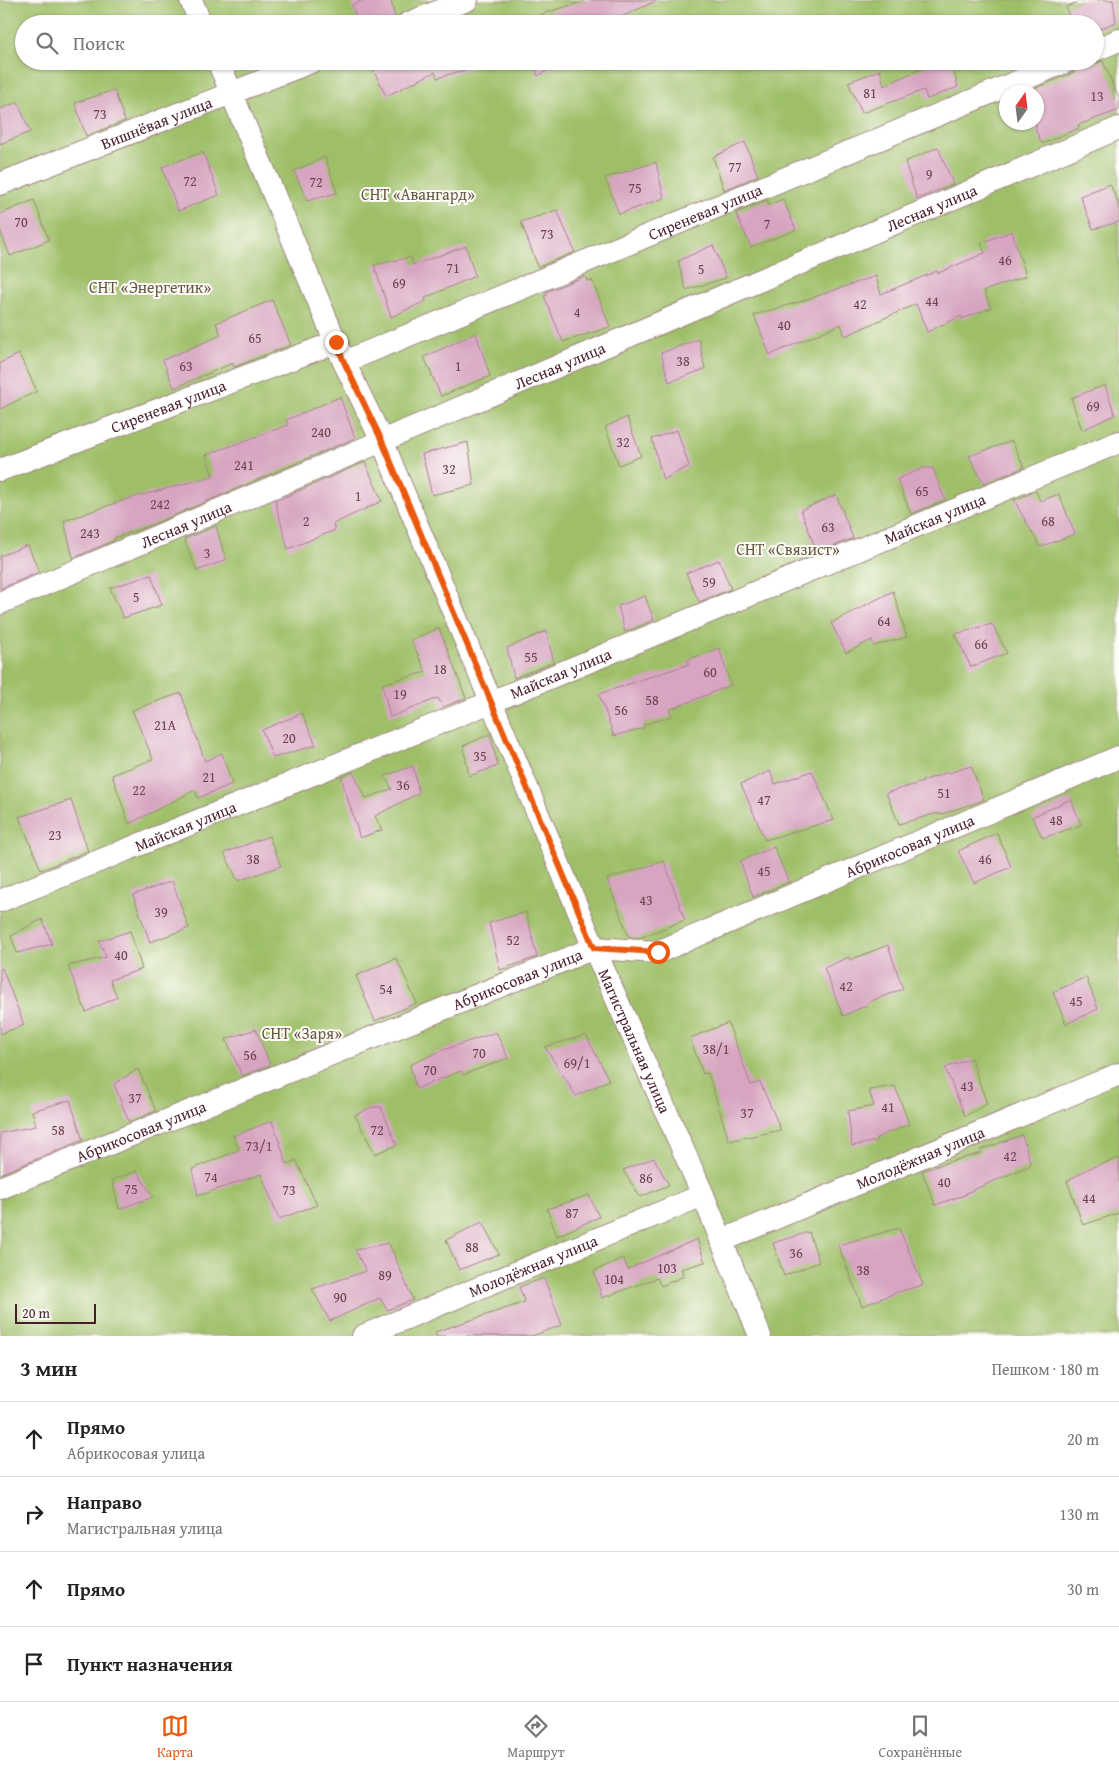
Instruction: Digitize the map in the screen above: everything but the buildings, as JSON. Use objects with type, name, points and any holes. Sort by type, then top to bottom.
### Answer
[{"type":"street","points":[[191,0],[197,15]]},
{"type":"street","points":[[430,15],[467,0]]},
{"type":"street","points":[[1104,46],[1119,40]]},
{"type":"street","name":"Магистральная улица","points":[[222,70],[340,352],[382,441],[594,948],[703,1195],[760,1336]]},
{"type":"street","name":"Вишнёвая улица","points":[[0,184],[291,70]]},
{"type":"street","name":"Сиреневая улица","points":[[0,470],[340,352],[1045,70]]},
{"type":"street","name":"Лесная улица","points":[[0,603],[1119,128]]},
{"type":"street","name":"Майская улица","points":[[0,901],[492,702],[1119,442]]},
{"type":"street","name":"Абрикосовая улица","points":[[0,1188],[594,948],[658,952],[1119,758]]},
{"type":"street","name":"Молодёжная улица","points":[[721,1241],[1119,1074]]},
{"type":"street","name":"Молодёжная улица","points":[[363,1336],[703,1195]]},
{"type":"green space","points":[[0,0],[1119,0],[1119,1336],[0,1336]]},
{"type":"route","points":[[336,342],[382,441],[594,948],[658,952]]},
{"type":"park label","name":"СНТ «Авангард»","points":[[418,194]]},
{"type":"park label","name":"СНТ «Энергетик»","points":[[150,287]]},
{"type":"park label","name":"СНТ «Связист»","points":[[788,549]]},
{"type":"park label","name":"СНТ «Заря»","points":[[302,1033]]}]
